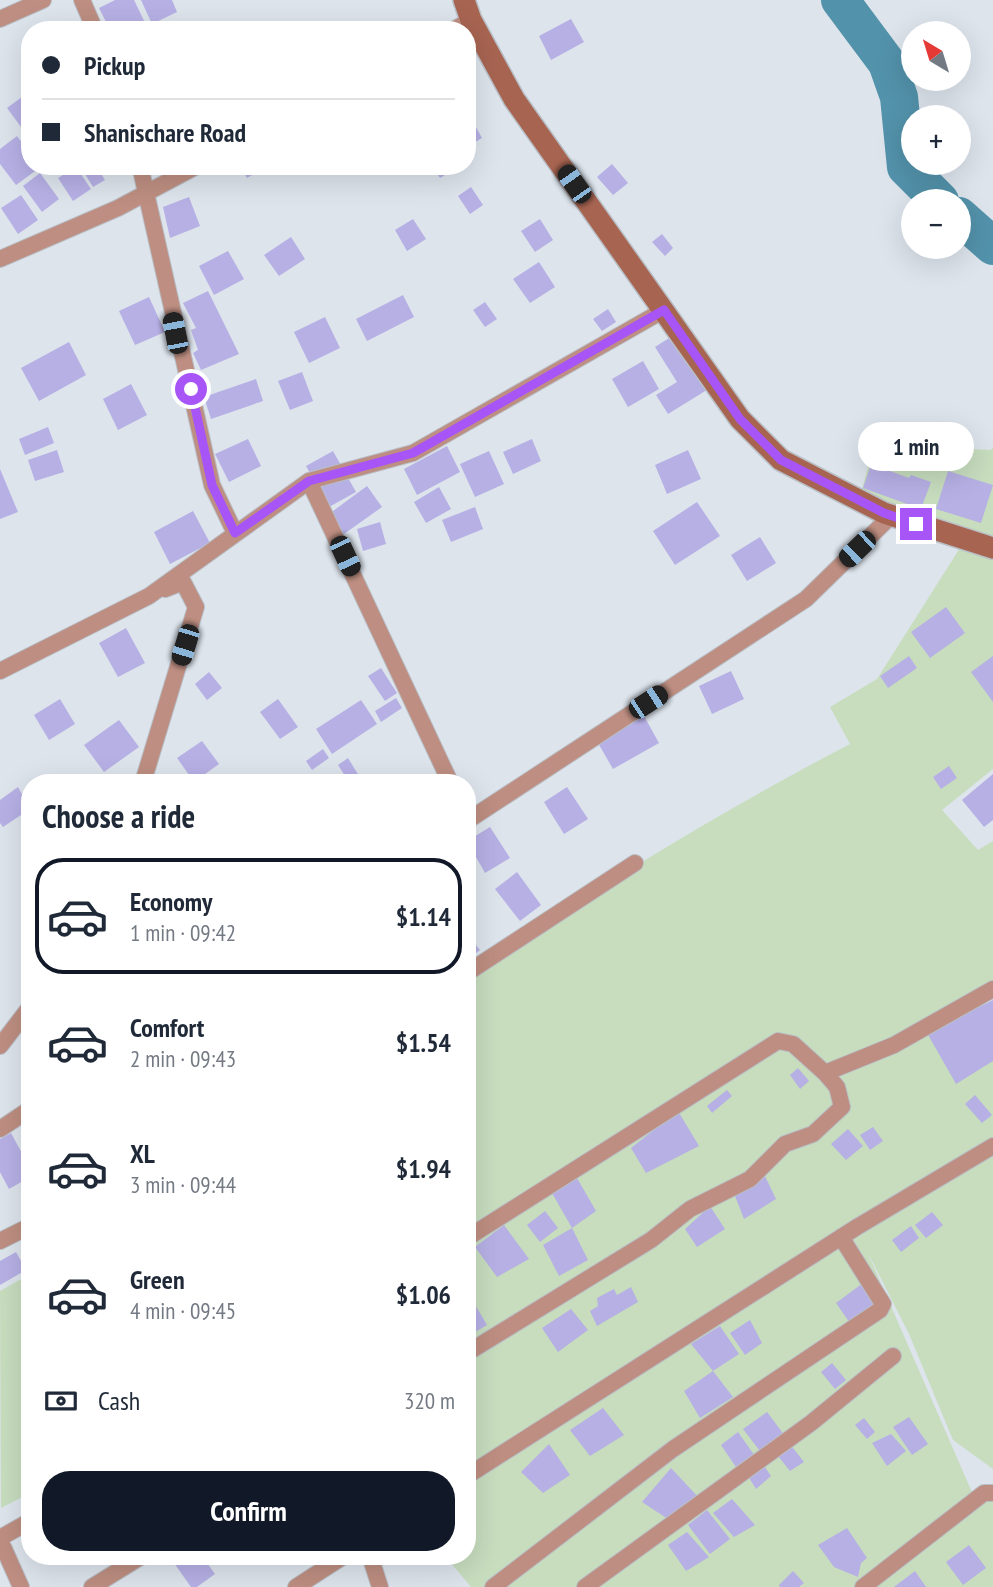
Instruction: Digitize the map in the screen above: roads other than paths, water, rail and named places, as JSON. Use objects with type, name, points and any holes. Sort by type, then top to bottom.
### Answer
[{"type":"street","points":[[0,19],[43,0]]},
{"type":"street","points":[[82,0],[91,21]]},
{"type":"street","points":[[476,38],[513,99],[740,419],[781,460],[891,516],[993,548]]},
{"type":"street","points":[[142,175],[160,245],[178,346],[212,485],[235,533]]},
{"type":"street","points":[[0,259],[180,175]]},
{"type":"street","points":[[149,596],[309,481],[413,453],[664,310]]},
{"type":"street","points":[[309,481],[446,774]]},
{"type":"street","points":[[476,814],[806,599],[891,516]]},
{"type":"street","points":[[0,671],[149,596],[183,582],[196,607],[144,774]]},
{"type":"street","points":[[476,968],[635,863]]},
{"type":"street","points":[[825,1073],[894,1045],[993,989]]},
{"type":"street","points":[[0,1046],[21,1019]]},
{"type":"street","points":[[476,1232],[778,1041],[793,1045],[837,1087],[842,1107],[813,1134],[785,1144],[750,1179],[690,1209],[651,1240],[476,1347]]},
{"type":"street","points":[[0,1129],[21,1115]]},
{"type":"street","points":[[476,1470],[841,1237],[993,1146]]},
{"type":"street","points":[[0,1241],[21,1230]]},
{"type":"street","points":[[494,1587],[673,1449],[880,1310],[883,1304],[841,1237]]},
{"type":"street","points":[[585,1587],[811,1423],[893,1356]]},
{"type":"street","points":[[863,1587],[984,1493],[993,1493]]},
{"type":"street","points":[[20,1587],[1,1545],[21,1528]]},
{"type":"street","points":[[92,1587],[127,1565]]},
{"type":"street","points":[[296,1587],[330,1565]]},
{"type":"street","points":[[373,1565],[380,1587]]},
{"type":"waterway","points":[[840,0],[887,63],[899,97],[906,167],[928,189]]},
{"type":"waterway","points":[[971,227],[993,246]]}]
